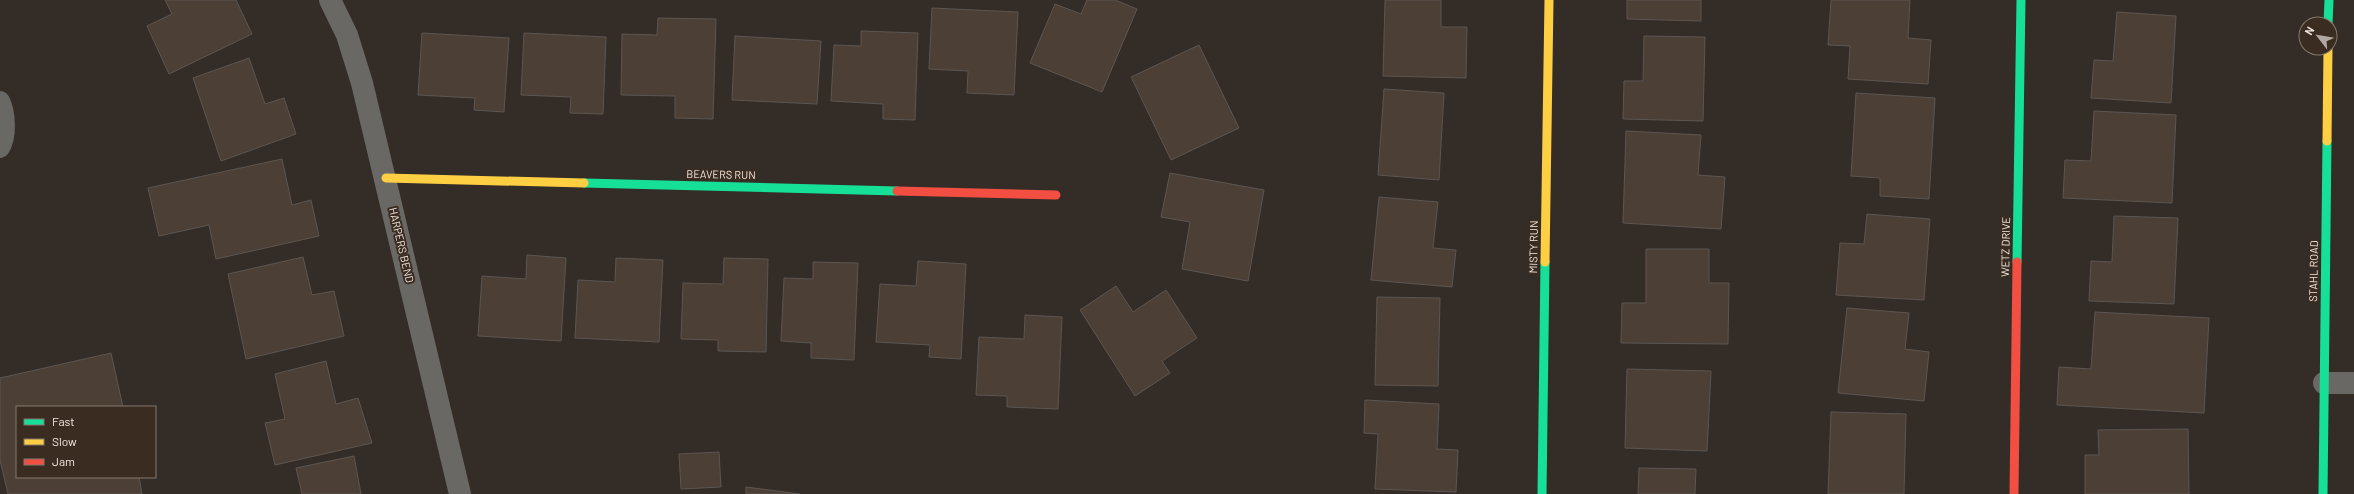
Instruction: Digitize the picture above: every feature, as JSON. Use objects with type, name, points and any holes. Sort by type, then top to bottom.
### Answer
[{"type":"street","name":"HARPERS BEND","points":[[330,0],[347,35],[362,83],[386,178],[460,494]]},
{"type":"street","name":"MISTY RUN","points":[[1542,494],[1549,0]]},
{"type":"street","name":"WETZ DRIVE","points":[[2014,494],[2021,0]]},
{"type":"street","points":[[2328,16],[2329,0]]},
{"type":"street","name":"STAHL ROAD","points":[[2323,494],[2328,56]]},
{"type":"street","name":"BEAVERS RUN","points":[[386,178],[1056,195]]},
{"type":"street","points":[[2324,383],[2354,383]]},
{"type":"lane","points":[[0,101],[4,109],[3,143],[0,148]]},
{"type":"building","points":[[165,0],[236,0],[252,34],[169,74],[147,26],[172,14]]},
{"type":"building","points":[[1087,0],[1115,0],[1137,9],[1102,92],[1030,63],[1055,4],[1081,14]]},
{"type":"building","points":[[1385,0],[1441,0],[1441,27],[1467,27],[1466,78],[1383,76]]},
{"type":"building","points":[[1627,0],[1701,0],[1701,21],[1627,19]]},
{"type":"building","points":[[1831,0],[1910,0],[1908,38],[1931,40],[1928,84],[1848,79],[1850,46],[1828,45]]},
{"type":"building","points":[[932,8],[1018,12],[1014,95],[967,93],[968,71],[929,69]]},
{"type":"building","points":[[2117,12],[2176,16],[2171,103],[2091,98],[2094,60],[2113,61]]},
{"type":"building","points":[[658,18],[716,19],[713,119],[675,118],[675,96],[621,95],[622,34],[657,35]]},
{"type":"building","points":[[861,31],[918,33],[915,120],[883,119],[883,104],[831,101],[834,45],[861,46]]},
{"type":"building","points":[[422,33],[509,38],[504,112],[474,110],[475,98],[418,95]]},
{"type":"building","points":[[524,33],[606,37],[603,114],[570,113],[571,97],[521,95]]},
{"type":"building","points":[[735,36],[821,41],[817,104],[732,100]]},
{"type":"building","points":[[1644,36],[1705,37],[1703,121],[1623,119],[1624,81],[1643,81]]},
{"type":"building","points":[[1199,45],[1239,128],[1171,160],[1131,77]]},
{"type":"building","points":[[249,58],[265,104],[284,98],[296,134],[221,161],[193,78]]},
{"type":"building","points":[[1384,89],[1444,93],[1439,180],[1378,175]]},
{"type":"building","points":[[1856,93],[1935,98],[1929,199],[1880,196],[1880,178],[1851,176]]},
{"type":"building","points":[[2094,111],[2176,115],[2172,203],[2063,198],[2065,160],[2091,161]]},
{"type":"building","points":[[1626,131],[1701,135],[1698,175],[1725,177],[1721,229],[1623,223]]},
{"type":"building","points":[[282,159],[292,205],[311,200],[319,236],[216,259],[209,225],[159,236],[148,188]]},
{"type":"building","points":[[1170,173],[1264,190],[1248,281],[1182,269],[1190,222],[1161,217]]},
{"type":"building","points":[[1379,197],[1438,202],[1433,248],[1456,250],[1452,287],[1371,280]]},
{"type":"building","points":[[1867,214],[1930,219],[1924,300],[1836,295],[1840,243],[1864,244]]},
{"type":"building","points":[[2114,216],[2178,218],[2174,304],[2089,301],[2091,261],[2112,262]]},
{"type":"building","points":[[1646,249],[1709,249],[1709,283],[1729,283],[1728,344],[1621,343],[1622,303],[1646,303]]},
{"type":"building","points":[[527,255],[566,258],[561,341],[478,336],[482,276],[526,279]]},
{"type":"building","points":[[303,257],[312,295],[334,291],[344,336],[246,359],[228,274]]},
{"type":"building","points":[[616,258],[663,260],[659,342],[575,338],[578,280],[615,282]]},
{"type":"building","points":[[724,258],[768,259],[766,352],[718,351],[718,340],[681,339],[683,283],[723,284]]},
{"type":"building","points":[[918,261],[966,264],[961,359],[929,357],[930,345],[876,342],[880,284],[916,286]]},
{"type":"building","points":[[813,262],[858,263],[854,360],[811,358],[811,343],[781,341],[784,278],[813,279]]},
{"type":"building","points":[[1116,286],[1133,312],[1166,290],[1197,338],[1162,361],[1170,373],[1135,396],[1080,310]]},
{"type":"building","points":[[1377,297],[1440,298],[1438,386],[1375,385]]},
{"type":"building","points":[[1847,308],[1909,313],[1905,349],[1929,352],[1924,401],[1838,393]]},
{"type":"building","points":[[2095,312],[2209,318],[2204,413],[2057,405],[2059,367],[2091,369]]},
{"type":"building","points":[[1025,315],[1062,317],[1058,409],[1007,407],[1007,396],[976,395],[979,337],[1024,339]]},
{"type":"building","points":[[111,353],[123,406],[16,406],[16,478],[139,478],[142,494],[8,494],[0,460],[0,378]]},
{"type":"building","points":[[326,361],[336,404],[358,398],[372,443],[275,465],[265,423],[285,419],[275,374]]},
{"type":"building","points":[[1627,369],[1711,371],[1707,451],[1625,448]]},
{"type":"building","points":[[1365,400],[1439,404],[1437,449],[1458,450],[1456,492],[1375,489],[1378,434],[1364,433]]},
{"type":"building","points":[[1831,412],[1906,414],[1904,494],[1828,494]]},
{"type":"building","points":[[2188,429],[2189,494],[2085,494],[2085,455],[2099,455],[2098,430]]},
{"type":"building","points":[[719,452],[721,487],[681,489],[679,454]]},
{"type":"building","points":[[354,456],[361,494],[302,494],[296,468]]},
{"type":"building","points":[[1639,468],[1696,469],[1695,494],[1638,494]]},
{"type":"building","points":[[746,487],[800,494],[746,494]]},
{"type":"traffic: fast","points":[[2017,262],[2021,0]]},
{"type":"traffic: fast","points":[[2328,16],[2329,0]]},
{"type":"traffic: fast","points":[[2323,494],[2327,141]]},
{"type":"traffic: fast","points":[[584,183],[897,191]]},
{"type":"traffic: fast","points":[[1542,494],[1545,262]]},
{"type":"traffic: slow","points":[[1545,262],[1549,0]]},
{"type":"traffic: slow","points":[[2327,141],[2328,56]]},
{"type":"traffic: slow","points":[[386,178],[584,183]]},
{"type":"traffic: jam","points":[[897,191],[1056,195]]},
{"type":"traffic: jam","points":[[2014,494],[2017,262]]}]
